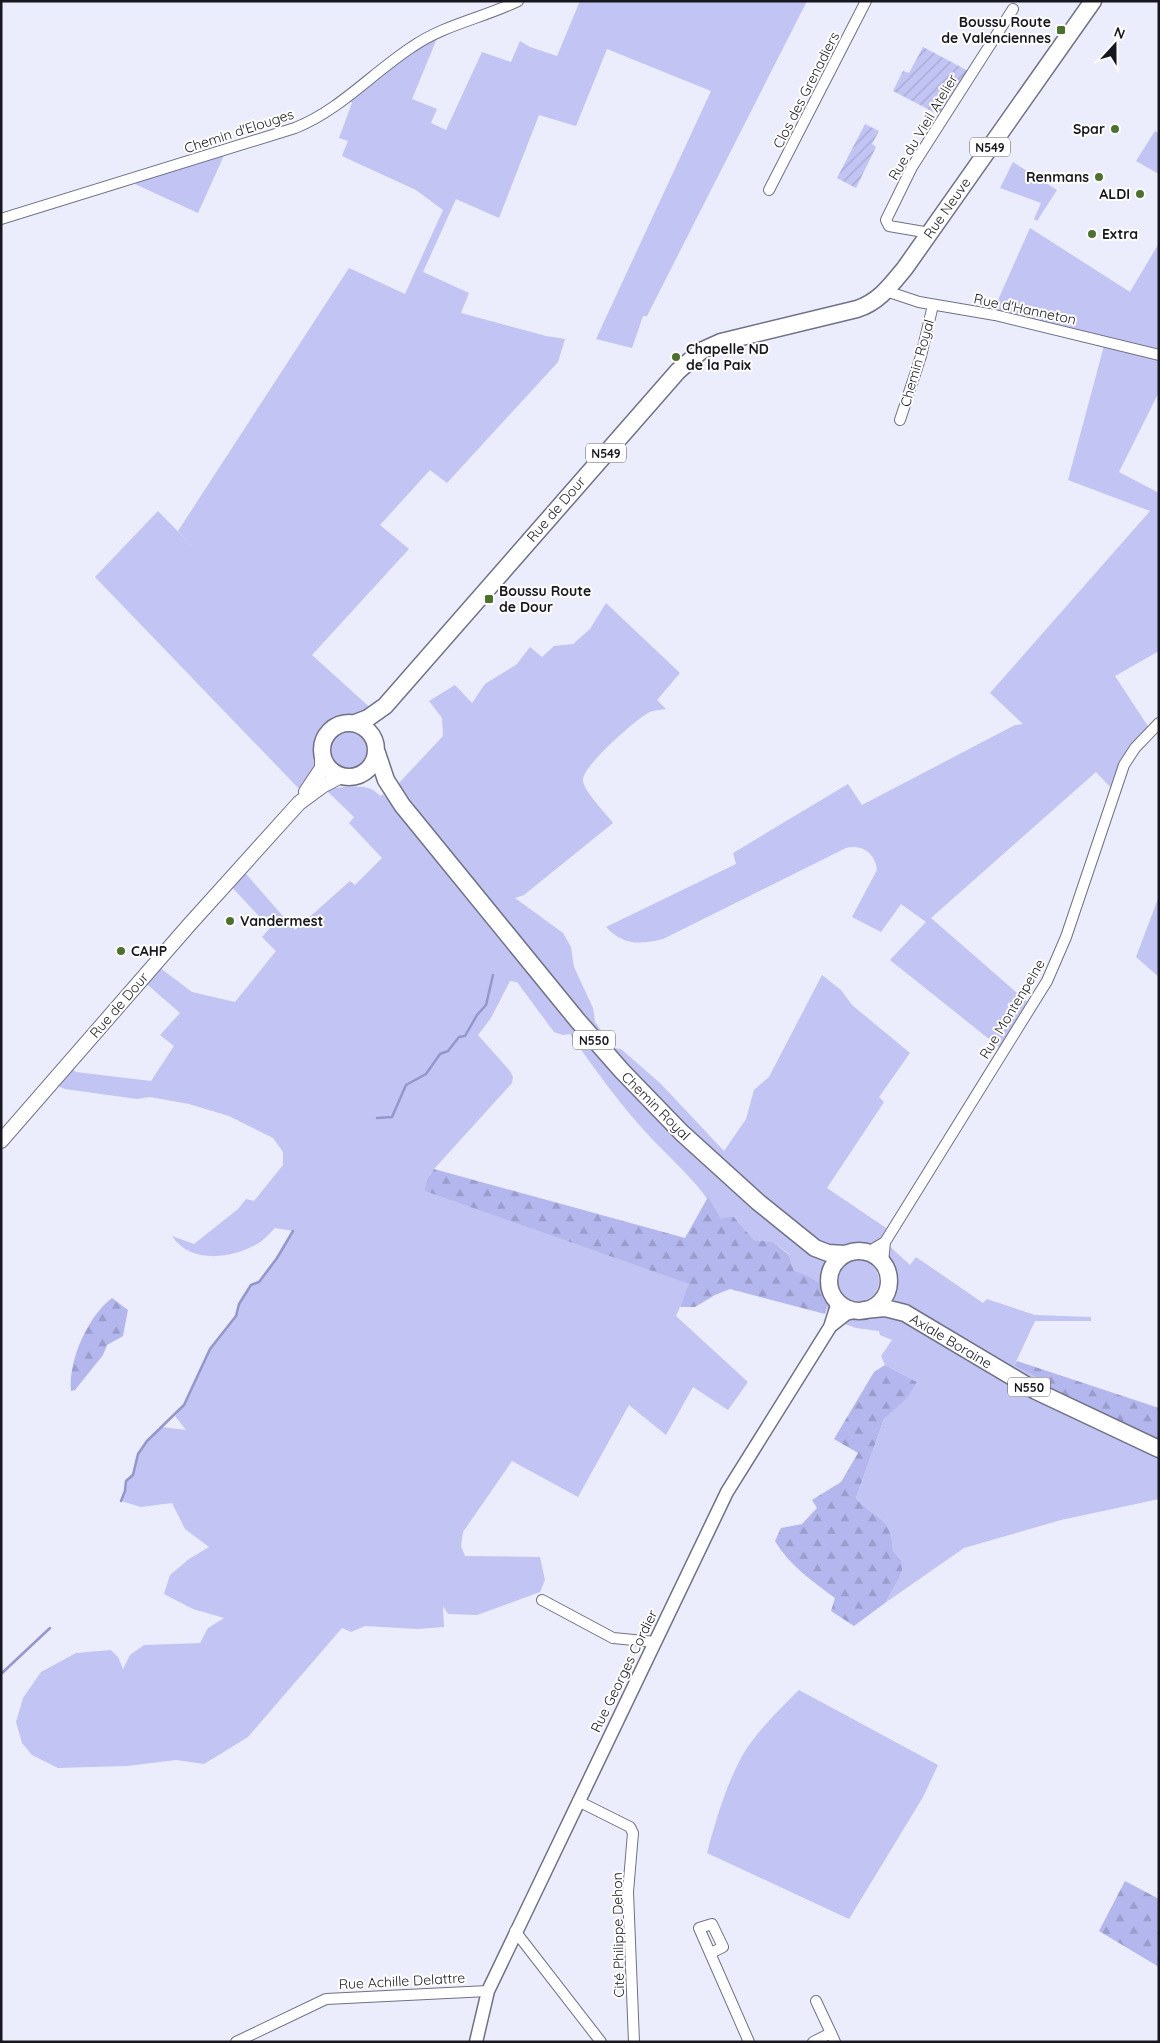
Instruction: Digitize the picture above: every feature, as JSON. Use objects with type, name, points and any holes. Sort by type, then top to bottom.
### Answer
[{"type":"main road","name":"Rue Neuve","points":[[886,291],[930,233],[1093,1]]},
{"type":"main road","name":"Rue de Dour","points":[[355,723],[368,718],[385,706],[678,371],[692,358],[721,342],[870,305],[886,291]]},
{"type":"main road","name":"Rue de Dour","points":[[376,747],[385,706]]},
{"type":"main road","points":[[355,723],[368,729],[376,747],[371,767],[358,776],[345,777],[322,786],[299,803],[318,777],[322,768],[322,752],[326,736],[332,729],[339,724],[355,723]]},
{"type":"main road","name":"Chemin Royal","points":[[376,747],[386,780],[402,806],[622,1072],[717,1166],[815,1248],[828,1253],[845,1254]]},
{"type":"main road","points":[[322,752],[328,767],[345,777]]},
{"type":"main road","name":"Chemin Royal","points":[[345,777],[373,782],[402,806]]},
{"type":"main road","name":"Rue de Dour","points":[[1,1141],[299,803]]},
{"type":"main road","name":"Chemin Royal","points":[[815,1248],[829,1274]]},
{"type":"main road","points":[[852,1251],[868,1252],[883,1262],[889,1280],[888,1289],[879,1303],[861,1310],[838,1302],[830,1289],[829,1274],[838,1259],[845,1254],[852,1251]]},
{"type":"main road","name":"Axiale Boraine","points":[[888,1289],[904,1313]]},
{"type":"main road","name":"Axiale Boraine","points":[[861,1310],[885,1308],[904,1313],[1036,1391],[1159,1449]]},
{"type":"street","name":"Chemin d'Elouges","points":[[1,219],[253,143],[301,126],[330,110],[413,46],[440,31],[518,1]]},
{"type":"street","name":"Clos des Grenadiers","points":[[769,190],[866,1]]},
{"type":"street","name":"Rue du Vieil Atelier","points":[[930,233],[889,226],[886,220],[912,167],[1013,9]]},
{"type":"street","name":"Rue d'Hanneton","points":[[886,291],[900,298],[1000,316],[1159,355]]},
{"type":"street","name":"Chemin Royal","points":[[900,420],[921,356],[933,305]]},
{"type":"street","name":"Rue Montenpeine","points":[[883,1262],[885,1242],[1048,981],[1066,937],[1124,765],[1135,748],[1159,723]]},
{"type":"street","name":"Rue Montenpeine","points":[[868,1252],[885,1242]]},
{"type":"street","name":"Rue Georges Cordier","points":[[476,2042],[488,1991],[515,1931],[727,1492],[830,1327],[838,1302]]},
{"type":"street","name":"Rue Georges Cordier","points":[[830,1327],[846,1314],[861,1310]]},
{"type":"street","points":[[542,1600],[613,1638],[654,1642]]},
{"type":"street","name":"Cité Philippe Dehon","points":[[578,1801],[630,1826],[633,1833],[628,1892],[634,2042]]},
{"type":"street","points":[[515,1931],[601,2042]]},
{"type":"street","points":[[710,1953],[749,2042]]},
{"type":"street","name":"Rue Achille Delattre","points":[[236,2042],[326,1999],[488,1991]]},
{"type":"street","points":[[813,2042],[833,2038],[816,2001]]},
{"type":"shaded area","points":[[580,1],[807,1],[647,316],[643,316],[632,348],[596,339],[711,91],[607,49],[576,126],[539,115],[499,218],[456,199],[423,272],[469,293],[461,313],[546,336],[565,339],[558,362],[447,483],[430,470],[380,525],[409,549],[312,655],[376,713],[331,729],[322,744],[322,768],[304,794],[95,577],[158,511],[197,551],[178,531],[349,268],[405,294],[443,210],[416,190],[342,156],[348,141],[339,138],[352,103],[347,97],[440,31],[412,99],[437,109],[431,123],[446,130],[482,52],[511,62],[520,41],[530,47],[557,56]]},
{"type":"shaded area","points":[[923,47],[972,73],[943,117],[893,91],[903,71],[909,73]]},
{"type":"shaded area","points":[[865,124],[879,131],[872,144],[876,147],[856,188],[837,178]]},
{"type":"shaded area","points":[[1155,131],[1159,134],[1159,174],[1136,161]]},
{"type":"shaded area","points":[[226,151],[198,213],[135,184],[141,175]]},
{"type":"shaded area","points":[[1013,162],[1057,190],[1037,221],[1034,219],[1041,203],[1000,188]]},
{"type":"shaded area","points":[[1030,228],[1130,292],[1159,243],[1159,392],[1119,472],[1159,493],[1159,651],[1115,676],[1151,731],[1135,748],[1114,791],[1096,772],[931,918],[1032,1006],[1004,1051],[890,960],[926,922],[901,904],[881,932],[852,917],[877,870],[871,855],[857,847],[846,848],[663,939],[639,943],[632,942],[612,933],[606,927],[736,864],[733,853],[848,784],[862,805],[1015,725],[1023,724],[990,693],[1150,511],[1068,480],[1105,342],[995,315],[998,300]]},
{"type":"shaded area","points":[[606,603],[680,673],[657,700],[666,709],[650,712],[632,725],[611,743],[586,772],[583,779],[586,789],[613,823],[524,895],[515,898],[563,933],[571,947],[574,967],[593,1008],[595,1022],[614,1048],[621,1049],[661,1084],[724,1151],[746,1119],[754,1090],[769,1077],[822,975],[841,990],[852,1005],[910,1053],[879,1097],[884,1102],[827,1188],[892,1232],[885,1242],[910,1265],[916,1257],[983,1303],[987,1299],[1035,1315],[1091,1317],[1091,1321],[1035,1321],[1014,1366],[1042,1380],[1049,1390],[1159,1440],[1159,1499],[1061,1520],[964,1548],[885,1603],[896,1584],[901,1560],[893,1551],[892,1540],[885,1525],[856,1498],[884,1419],[917,1382],[885,1365],[881,1356],[892,1340],[880,1335],[879,1331],[856,1328],[837,1321],[897,1305],[890,1289],[888,1272],[884,1263],[877,1256],[868,1252],[847,1249],[815,1249],[826,1265],[832,1291],[838,1302],[835,1313],[827,1309],[822,1287],[809,1277],[794,1272],[789,1254],[773,1242],[754,1240],[733,1216],[721,1220],[697,1186],[619,1101],[570,1034],[563,1035],[554,1032],[517,982],[510,981],[491,1018],[478,1035],[510,1071],[513,1077],[512,1083],[434,1169],[427,1179],[426,1191],[690,1284],[676,1316],[748,1382],[728,1410],[693,1387],[666,1435],[629,1405],[578,1497],[512,1461],[463,1532],[461,1546],[465,1556],[540,1557],[545,1580],[540,1592],[477,1615],[448,1614],[443,1606],[444,1627],[417,1629],[365,1626],[351,1632],[342,1628],[248,1737],[204,1764],[176,1760],[127,1766],[58,1768],[32,1755],[22,1743],[16,1722],[23,1698],[41,1672],[76,1653],[111,1650],[118,1657],[123,1669],[130,1655],[144,1645],[200,1643],[208,1628],[224,1618],[193,1609],[164,1594],[170,1575],[189,1559],[209,1547],[185,1529],[172,1503],[141,1507],[121,1501],[126,1481],[133,1471],[140,1452],[150,1439],[162,1427],[186,1430],[175,1416],[184,1405],[210,1349],[236,1316],[239,1304],[251,1285],[259,1281],[277,1258],[293,1231],[275,1228],[257,1244],[235,1253],[212,1256],[200,1255],[189,1251],[172,1236],[194,1244],[238,1209],[246,1199],[254,1201],[283,1165],[283,1152],[273,1138],[229,1116],[189,1104],[150,1097],[137,1099],[65,1089],[60,1087],[54,1079],[67,1064],[76,1072],[151,1081],[174,1046],[160,1035],[180,1013],[141,979],[155,964],[192,992],[235,1002],[276,951],[262,937],[270,928],[228,883],[241,868],[295,930],[350,881],[355,885],[382,858],[349,823],[354,817],[327,791],[330,789],[362,787],[372,790],[381,796],[383,794],[480,892],[398,784],[443,736],[442,718],[429,701],[455,685],[472,703],[485,684],[517,664],[530,647],[542,657],[554,646],[573,644],[590,629]]},
{"type":"shaded area","points":[[349,732],[356,733],[362,737],[366,743],[366,757],[362,763],[356,767],[349,768],[342,767],[336,763],[332,757],[331,750],[332,743],[336,737],[342,733]]},
{"type":"shaded area","points":[[1159,896],[1159,977],[1136,957]]},
{"type":"shaded area","points":[[862,1260],[870,1263],[876,1269],[879,1281],[876,1293],[870,1299],[854,1302],[846,1299],[840,1293],[837,1277],[840,1269],[846,1263]]},
{"type":"shaded area","points":[[799,1690],[938,1765],[923,1797],[849,1919],[707,1853],[717,1816],[735,1769],[746,1749],[760,1731]]},
{"type":"green space","points":[[434,1169],[685,1238],[708,1197],[721,1219],[733,1216],[754,1240],[773,1242],[789,1255],[794,1271],[820,1284],[826,1295],[826,1312],[825,1314],[730,1289],[715,1295],[695,1307],[680,1307],[689,1284],[425,1191],[427,1179]]},
{"type":"green space","points":[[112,1298],[128,1310],[123,1336],[107,1345],[103,1355],[75,1390],[71,1391],[73,1366],[81,1340],[95,1316]]},
{"type":"green space","points":[[1017,1361],[1159,1408],[1159,1440],[1049,1390],[1042,1380],[1014,1366]]},
{"type":"green space","points":[[885,1365],[917,1382],[907,1398],[884,1419],[856,1498],[886,1524],[892,1539],[893,1551],[901,1560],[902,1570],[885,1603],[854,1626],[831,1611],[835,1598],[794,1565],[775,1541],[781,1528],[802,1524],[817,1508],[812,1500],[841,1482],[858,1453],[834,1439],[874,1372]]},
{"type":"green space","points":[[1125,1881],[1159,1899],[1159,1967],[1099,1931]]},
{"type":"waterway","points":[[377,1118],[392,1117],[406,1085],[426,1074],[440,1054],[448,1051],[459,1037],[465,1036],[477,1015],[486,1005],[493,975]]},
{"type":"waterway","points":[[121,1501],[126,1481],[133,1475],[138,1454],[147,1441],[184,1405],[210,1349],[236,1316],[239,1304],[251,1285],[259,1282],[277,1258],[293,1231]]},
{"type":"waterway","points":[[1,1674],[50,1628]]},
{"type":"place","name":"Boussu Route de Valenciennes","points":[[1061,30]]},
{"type":"place","name":"Spar","points":[[1115,129]]},
{"type":"place","name":"Renmans","points":[[1099,177]]},
{"type":"place","name":"ALDI","points":[[1140,194]]},
{"type":"place","name":"Extra","points":[[1092,234]]},
{"type":"place","name":"Chapelle ND de la Paix","points":[[676,357]]},
{"type":"place","name":"Boussu Route de Dour","points":[[489,599]]},
{"type":"place","name":"Vandermest","points":[[230,921]]},
{"type":"place","name":"CAHP","points":[[121,951]]}]
